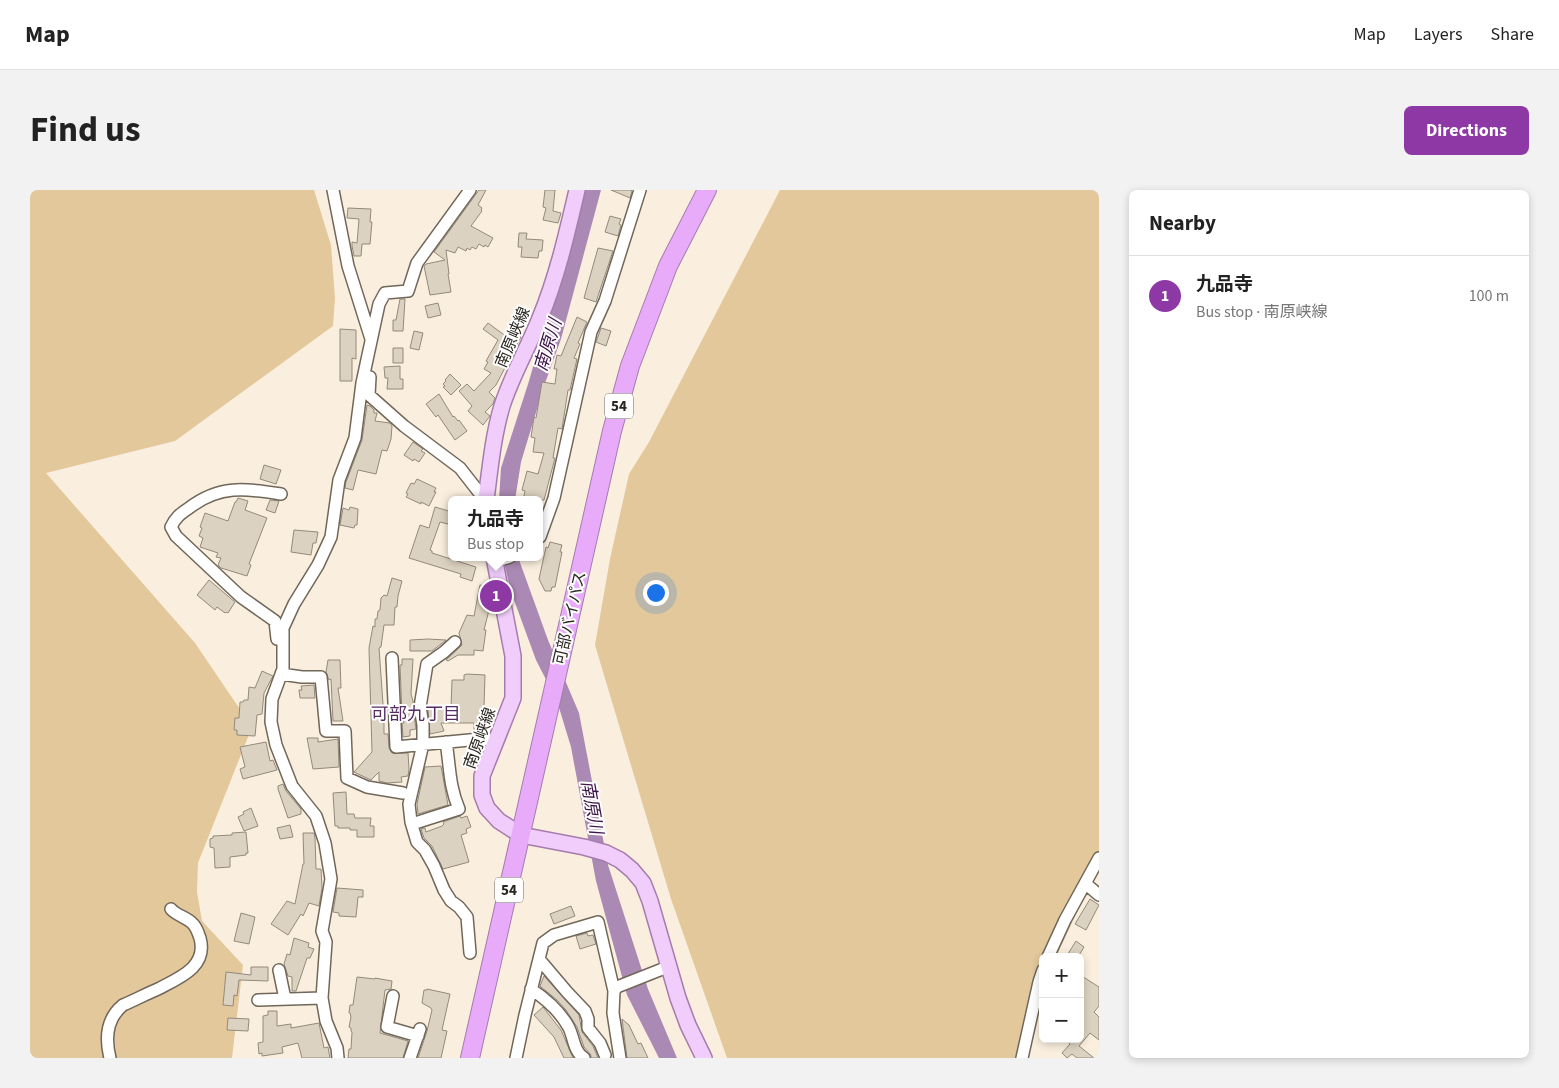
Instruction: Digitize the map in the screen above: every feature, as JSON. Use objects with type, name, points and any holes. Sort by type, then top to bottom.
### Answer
[{"type":"highway","name":"可部バイパス","points":[[470,1058],[612,431],[630,366],[668,266],[707,190]]},
{"type":"main road","name":"南原峡線","points":[[486,496],[491,458],[502,407],[540,317],[562,254],[577,190]]},
{"type":"main road","name":"南原峡線","points":[[500,561],[513,656],[513,698],[482,776],[482,795],[488,808],[499,821],[521,835],[606,853],[620,860],[643,883],[650,900],[678,998],[688,1025],[704,1058]]},
{"type":"street","points":[[338,1058],[337,1048],[326,1021],[322,998],[326,942],[322,931],[331,879],[325,843],[316,816],[292,786],[276,745],[271,722],[272,698],[282,671],[284,626],[294,604],[318,565],[331,537],[340,480],[355,438],[367,361],[379,304],[385,293],[408,291],[416,263],[470,190]]},
{"type":"street","points":[[543,529],[554,498],[572,419],[576,392],[591,332],[605,301],[640,190]]},
{"type":"street","points":[[335,191],[348,266],[371,341]]},
{"type":"street","points":[[367,361],[370,365],[369,395],[404,426],[460,468],[483,496]]},
{"type":"street","points":[[281,494],[238,489],[218,492],[196,502],[175,518],[171,528],[176,536],[242,597],[275,621],[278,662],[282,671],[302,678],[322,677],[326,731],[345,731],[347,778],[367,787],[403,792]]},
{"type":"street","points":[[455,642],[427,664],[420,707],[423,724],[422,744],[409,804],[416,842],[425,850],[451,901],[467,917],[470,953]]},
{"type":"street","points":[[392,658],[396,747],[480,739],[497,741]]},
{"type":"street","points":[[412,824],[459,809],[450,784],[446,742]]},
{"type":"street","points":[[1050,953],[1065,920],[1099,858]]},
{"type":"street","points":[[1086,884],[1099,895]]},
{"type":"street","points":[[110,1058],[107,1047],[109,1022],[115,1012],[123,1005],[184,976],[195,966],[201,956],[201,943],[198,932],[192,923],[171,909]]},
{"type":"street","points":[[516,1058],[539,959],[543,943],[554,935],[598,922],[618,988],[613,1013],[619,1054],[600,1056],[600,1043],[588,1028],[588,1019],[585,1011],[539,959]]},
{"type":"street","points":[[618,988],[670,966]]},
{"type":"street","points":[[279,970],[285,999]]},
{"type":"street","points":[[1022,1058],[1039,982]]},
{"type":"street","points":[[532,989],[551,1002],[569,1027],[577,1049],[581,1057],[584,1058]]},
{"type":"street","points":[[393,996],[387,1027],[419,1033],[410,1058]]},
{"type":"street","points":[[258,1000],[322,998]]},
{"type":"shaded area","points":[[30,190],[314,190],[331,245],[335,298],[333,326],[175,441],[46,473],[195,643],[252,727],[198,863],[197,892],[202,921],[243,965],[232,1058],[30,1058]]},
{"type":"shaded area","points":[[780,190],[1099,190],[1099,865],[1058,953],[1039,953],[1039,997],[1018,1058],[727,1058],[671,899],[595,645],[610,559],[629,474],[649,442]]},
{"type":"water","name":"南原川","points":[[581,190],[601,190],[561,339],[544,386],[521,462],[516,496],[499,496],[501,468],[529,381],[569,240]]},
{"type":"water","name":"南原川","points":[[504,561],[519,561],[548,640],[579,713],[608,865],[648,989],[677,1058],[659,1058],[627,995],[596,881],[571,747],[557,701],[536,660],[510,589]]},
{"type":"building","points":[[479,190],[486,190],[478,205],[482,208],[482,211],[471,226],[493,238],[488,247],[479,244],[476,249],[472,247],[470,250],[467,248],[466,251],[458,247],[455,253],[446,250],[451,292],[430,295],[424,266],[445,260],[434,252]]},
{"type":"building","points":[[545,190],[555,190],[553,211],[561,213],[558,223],[543,220],[546,208],[543,207]]},
{"type":"building","points":[[611,190],[630,190],[632,191],[630,198]]},
{"type":"building","points":[[348,208],[371,209],[370,244],[362,244],[361,256],[354,256],[352,246],[352,242],[357,243],[359,219],[347,218]]},
{"type":"building","points":[[610,216],[621,219],[618,236],[605,232]]},
{"type":"building","points":[[519,233],[527,233],[526,239],[543,240],[542,251],[539,251],[538,258],[521,257],[522,247],[518,247]]},
{"type":"building","points":[[598,248],[613,251],[596,302],[584,298]]},
{"type":"building","points":[[400,299],[405,299],[403,331],[393,331],[393,320],[396,320]]},
{"type":"building","points":[[438,303],[441,315],[428,318],[425,306]]},
{"type":"building","points":[[577,317],[587,322],[574,358],[577,359],[570,390],[568,390],[562,429],[558,428],[553,458],[555,458],[543,500],[543,496],[524,496],[525,491],[522,490],[527,471],[538,474],[544,453],[533,452],[535,438],[531,437],[542,382],[555,384],[557,369],[554,369],[557,355],[561,356]]},
{"type":"building","points":[[488,323],[507,337],[509,332],[521,337],[496,385],[489,392],[495,398],[493,404],[485,412],[490,416],[483,425],[468,411],[472,406],[459,391],[467,384],[474,391],[491,373],[484,369],[488,362],[486,361],[498,340],[483,329]]},
{"type":"building","points":[[601,328],[611,331],[606,346],[596,342]]},
{"type":"building","points":[[340,329],[356,330],[356,359],[352,358],[352,381],[340,381]]},
{"type":"building","points":[[414,331],[423,333],[419,350],[410,348]]},
{"type":"building","points":[[393,348],[403,348],[403,363],[393,363]]},
{"type":"building","points":[[400,366],[400,379],[403,379],[403,389],[387,389],[388,378],[385,378],[384,367]]},
{"type":"building","points":[[450,374],[461,385],[451,395],[443,387],[445,386],[443,384],[445,380]]},
{"type":"building","points":[[439,394],[453,417],[459,420],[467,431],[455,440],[438,415],[436,417],[426,404]]},
{"type":"building","points":[[367,405],[374,410],[374,413],[377,413],[375,421],[390,423],[392,426],[391,439],[387,451],[382,450],[376,474],[358,470],[353,490],[345,488],[362,440]]},
{"type":"building","points":[[413,442],[423,449],[421,451],[425,453],[419,462],[414,459],[413,461],[404,455]]},
{"type":"building","points":[[264,465],[281,470],[276,484],[260,479]]},
{"type":"building","points":[[417,479],[436,488],[429,506],[406,497],[411,483],[414,484]]},
{"type":"building","points":[[238,498],[248,501],[245,510],[267,518],[249,564],[251,565],[247,576],[221,568],[218,565],[221,558],[216,557],[218,553],[200,547],[203,538],[199,536],[202,528],[200,527],[205,513],[228,521]]},
{"type":"building","points":[[270,500],[279,501],[275,513],[266,510]]},
{"type":"building","points":[[350,507],[358,509],[357,525],[354,528],[340,525],[343,508],[349,510]]},
{"type":"building","points":[[435,507],[448,511],[448,524],[440,522],[430,550],[432,553],[448,558],[448,561],[457,561],[476,567],[472,581],[460,577],[461,574],[409,558],[420,525],[429,528]]},
{"type":"building","points":[[294,530],[318,532],[316,543],[313,543],[311,555],[291,552]]},
{"type":"building","points":[[550,542],[562,545],[555,587],[552,587],[551,591],[545,591],[539,579],[546,547],[548,548]]},
{"type":"building","points":[[392,578],[402,581],[397,607],[395,607],[394,625],[384,625],[381,647],[379,648],[384,734],[388,734],[389,748],[392,753],[408,753],[409,769],[408,776],[401,777],[402,782],[387,783],[379,781],[379,772],[371,780],[354,772],[372,752],[369,648],[373,626],[375,627],[375,619],[377,619],[378,611],[380,610],[381,598],[384,595],[387,596]]},
{"type":"building","points":[[209,580],[235,602],[228,613],[217,607],[215,610],[197,595]]},
{"type":"building","points":[[480,585],[490,587],[492,598],[484,630],[486,630],[483,651],[474,650],[474,655],[458,655],[448,661],[446,660],[462,645],[459,633],[467,615],[474,616]]},
{"type":"building","points":[[410,640],[446,640],[432,651],[410,651]]},
{"type":"building","points":[[402,659],[413,659],[411,694],[416,729],[410,730],[410,736],[403,737],[402,723],[404,723],[402,716],[400,665],[402,665]]},
{"type":"building","points":[[328,660],[340,660],[341,688],[338,688],[343,721],[333,721],[331,679],[329,680],[326,672]]},
{"type":"building","points":[[262,671],[273,676],[264,693],[262,714],[257,715],[255,736],[237,735],[237,730],[234,730],[235,718],[239,718],[240,702],[248,700],[249,687],[255,688]]},
{"type":"building","points":[[464,675],[485,675],[484,707],[488,707],[488,721],[485,721],[485,732],[474,732],[474,723],[441,723],[444,731],[430,734],[428,709],[437,707],[451,708],[452,680],[464,680]]},
{"type":"building","points":[[314,685],[315,698],[300,698],[299,690],[302,690],[301,686]]},
{"type":"building","points":[[307,738],[318,738],[318,742],[338,739],[339,767],[313,769]]},
{"type":"building","points":[[266,742],[270,761],[273,760],[277,770],[243,779],[240,769],[245,767],[240,747]]},
{"type":"building","points":[[441,766],[448,805],[418,814],[417,804],[425,767]]},
{"type":"building","points":[[283,784],[286,791],[301,809],[301,814],[288,818],[278,789],[278,786]]},
{"type":"building","points":[[346,792],[347,814],[354,814],[355,818],[371,818],[370,826],[374,826],[374,837],[357,837],[357,830],[335,826],[333,793]]},
{"type":"building","points":[[251,808],[258,826],[244,831],[238,817]]},
{"type":"building","points":[[460,816],[461,818],[467,816],[471,827],[466,829],[467,833],[461,835],[469,862],[443,869],[432,846],[424,838],[421,829],[425,828],[426,832],[442,826],[443,822]]},
{"type":"building","points":[[290,825],[293,837],[280,839],[277,828]]},
{"type":"building","points":[[246,832],[248,853],[246,855],[230,857],[230,867],[215,868],[214,848],[210,847],[210,839],[213,836]]},
{"type":"building","points":[[303,833],[314,833],[316,869],[321,869],[322,888],[319,906],[309,903],[303,916],[301,914],[288,935],[271,924],[287,901],[295,904],[304,864]]},
{"type":"building","points":[[337,888],[363,890],[363,897],[358,897],[356,917],[339,916],[339,913],[333,912]]},
{"type":"building","points":[[1090,899],[1099,905],[1086,930],[1075,924]]},
{"type":"building","points":[[571,906],[575,916],[554,924],[550,914]]},
{"type":"building","points":[[241,913],[255,917],[249,944],[234,941]]},
{"type":"building","points":[[587,933],[588,936],[593,935],[596,944],[580,949],[576,936]]},
{"type":"building","points":[[294,938],[309,943],[308,947],[314,949],[310,958],[307,958],[296,991],[292,991],[292,977],[288,976],[284,964],[287,954],[290,955]]},
{"type":"building","points":[[1076,941],[1084,947],[1080,953],[1068,953]]},
{"type":"building","points":[[251,967],[268,967],[268,981],[239,980],[237,996],[234,995],[233,1006],[223,1005],[226,972],[251,975]]},
{"type":"building","points":[[544,976],[579,1015],[582,1032],[593,1046],[598,1058],[591,1058],[591,1055],[584,1047],[577,1027],[566,1010],[540,986]]},
{"type":"building","points":[[357,977],[392,981],[391,989],[385,990],[380,1033],[408,1041],[403,1058],[348,1058],[349,1049],[351,1049],[352,1032],[349,1027],[351,1017],[349,1013],[350,1005],[353,1005]]},
{"type":"building","points":[[1084,978],[1099,987],[1099,1006],[1094,1012],[1099,1017],[1099,1040],[1090,1033],[1084,1040]]},
{"type":"building","points":[[424,990],[450,994],[442,1030],[447,1031],[441,1058],[418,1058],[432,1010],[422,1003]]},
{"type":"building","points":[[543,1007],[561,1030],[573,1058],[564,1058],[554,1037],[534,1015]]},
{"type":"building","points":[[268,1011],[277,1011],[277,1026],[291,1024],[291,1028],[319,1023],[324,1048],[328,1047],[330,1058],[302,1058],[298,1043],[282,1047],[283,1053],[262,1056],[262,1053],[259,1054],[258,1043],[263,1042],[263,1016],[268,1015]]},
{"type":"building","points":[[228,1018],[249,1019],[248,1031],[227,1030]]},
{"type":"building","points":[[622,1019],[629,1025],[638,1044],[641,1043],[648,1058],[627,1058]]},
{"type":"building","points":[[1069,1043],[1082,1043],[1079,1046],[1094,1058],[1077,1058],[1072,1054],[1067,1058],[1062,1053],[1070,1044]]},
{"type":"place","name":"九品寺","points":[[496,596]]},
{"type":"district","name":"可部九丁目","points":[[416,714]]}]
